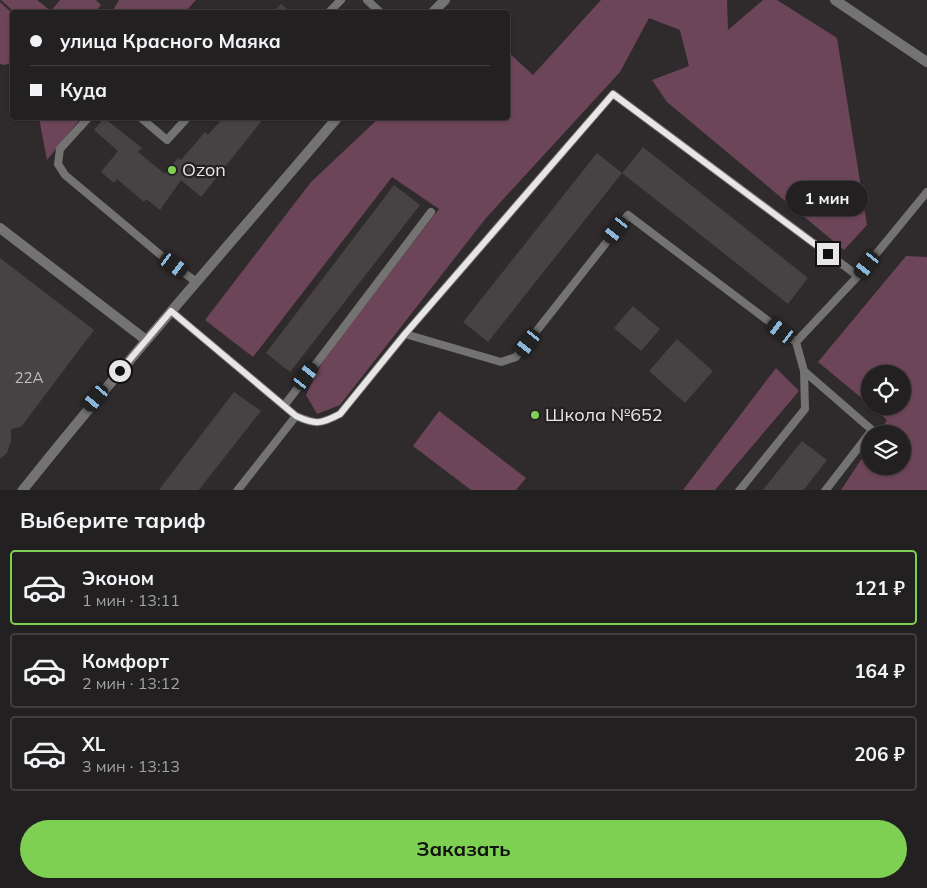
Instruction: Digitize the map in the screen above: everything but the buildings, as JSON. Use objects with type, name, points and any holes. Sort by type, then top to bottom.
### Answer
[{"type":"street","points":[[435,10],[445,0]]},
{"type":"street","points":[[836,0],[927,62]]},
{"type":"street","points":[[22,490],[195,281],[335,120]]},
{"type":"street","points":[[0,228],[146,340]]},
{"type":"lane","points":[[332,10],[341,0]]},
{"type":"lane","points":[[367,0],[378,10]]},
{"type":"lane","points":[[171,311],[296,416],[313,423],[327,421],[340,414],[405,334],[613,94],[858,276]]},
{"type":"lane","points":[[86,120],[60,149],[58,164],[65,175],[162,257],[195,281]]},
{"type":"lane","points":[[143,120],[168,140],[185,120]]},
{"type":"lane","points":[[796,342],[858,276],[927,192]]},
{"type":"lane","points":[[284,406],[432,212]]},
{"type":"lane","points":[[405,334],[501,362],[516,357],[628,215],[796,342],[804,371],[805,409],[739,490]]},
{"type":"lane","points":[[804,371],[872,430],[826,490]]},
{"type":"lane","points":[[238,490],[296,416]]},
{"type":"shaded area","points":[[1,0],[37,0],[50,10],[12,10]]},
{"type":"shaded area","points":[[60,0],[96,0],[101,5],[97,10],[52,10]]},
{"type":"shaded area","points":[[119,0],[196,0],[187,10],[113,10]]},
{"type":"shaded area","points":[[601,0],[727,0],[728,30],[763,0],[777,0],[837,38],[867,225],[844,250],[667,102],[652,80],[689,66],[680,30],[649,18],[620,72],[486,218],[340,405],[317,414],[306,395],[324,358],[439,209],[392,177],[253,357],[205,320],[311,182],[377,120],[510,120],[510,54],[533,75]]},
{"type":"shaded area","points":[[0,2],[10,11],[10,63],[5,65],[0,64]]},
{"type":"shaded area","points":[[39,120],[79,120],[47,160]]},
{"type":"shaded area","points":[[906,256],[927,257],[927,490],[841,490],[861,460],[861,475],[911,475],[911,425],[884,425],[887,420],[881,415],[911,415],[911,365],[861,365],[861,398],[818,362]]},
{"type":"shaded area","points":[[776,368],[799,391],[715,490],[683,490]]},
{"type":"shaded area","points":[[439,411],[526,478],[516,490],[471,490],[413,446]]},
{"type":"place","name":"Ozon","points":[[172,170]]},
{"type":"place","name":"Школа №652","points":[[535,415]]},
{"type":"route","points":[[120,371],[171,311],[296,416],[313,423],[327,421],[340,414],[405,334],[613,94],[828,254]]}]
